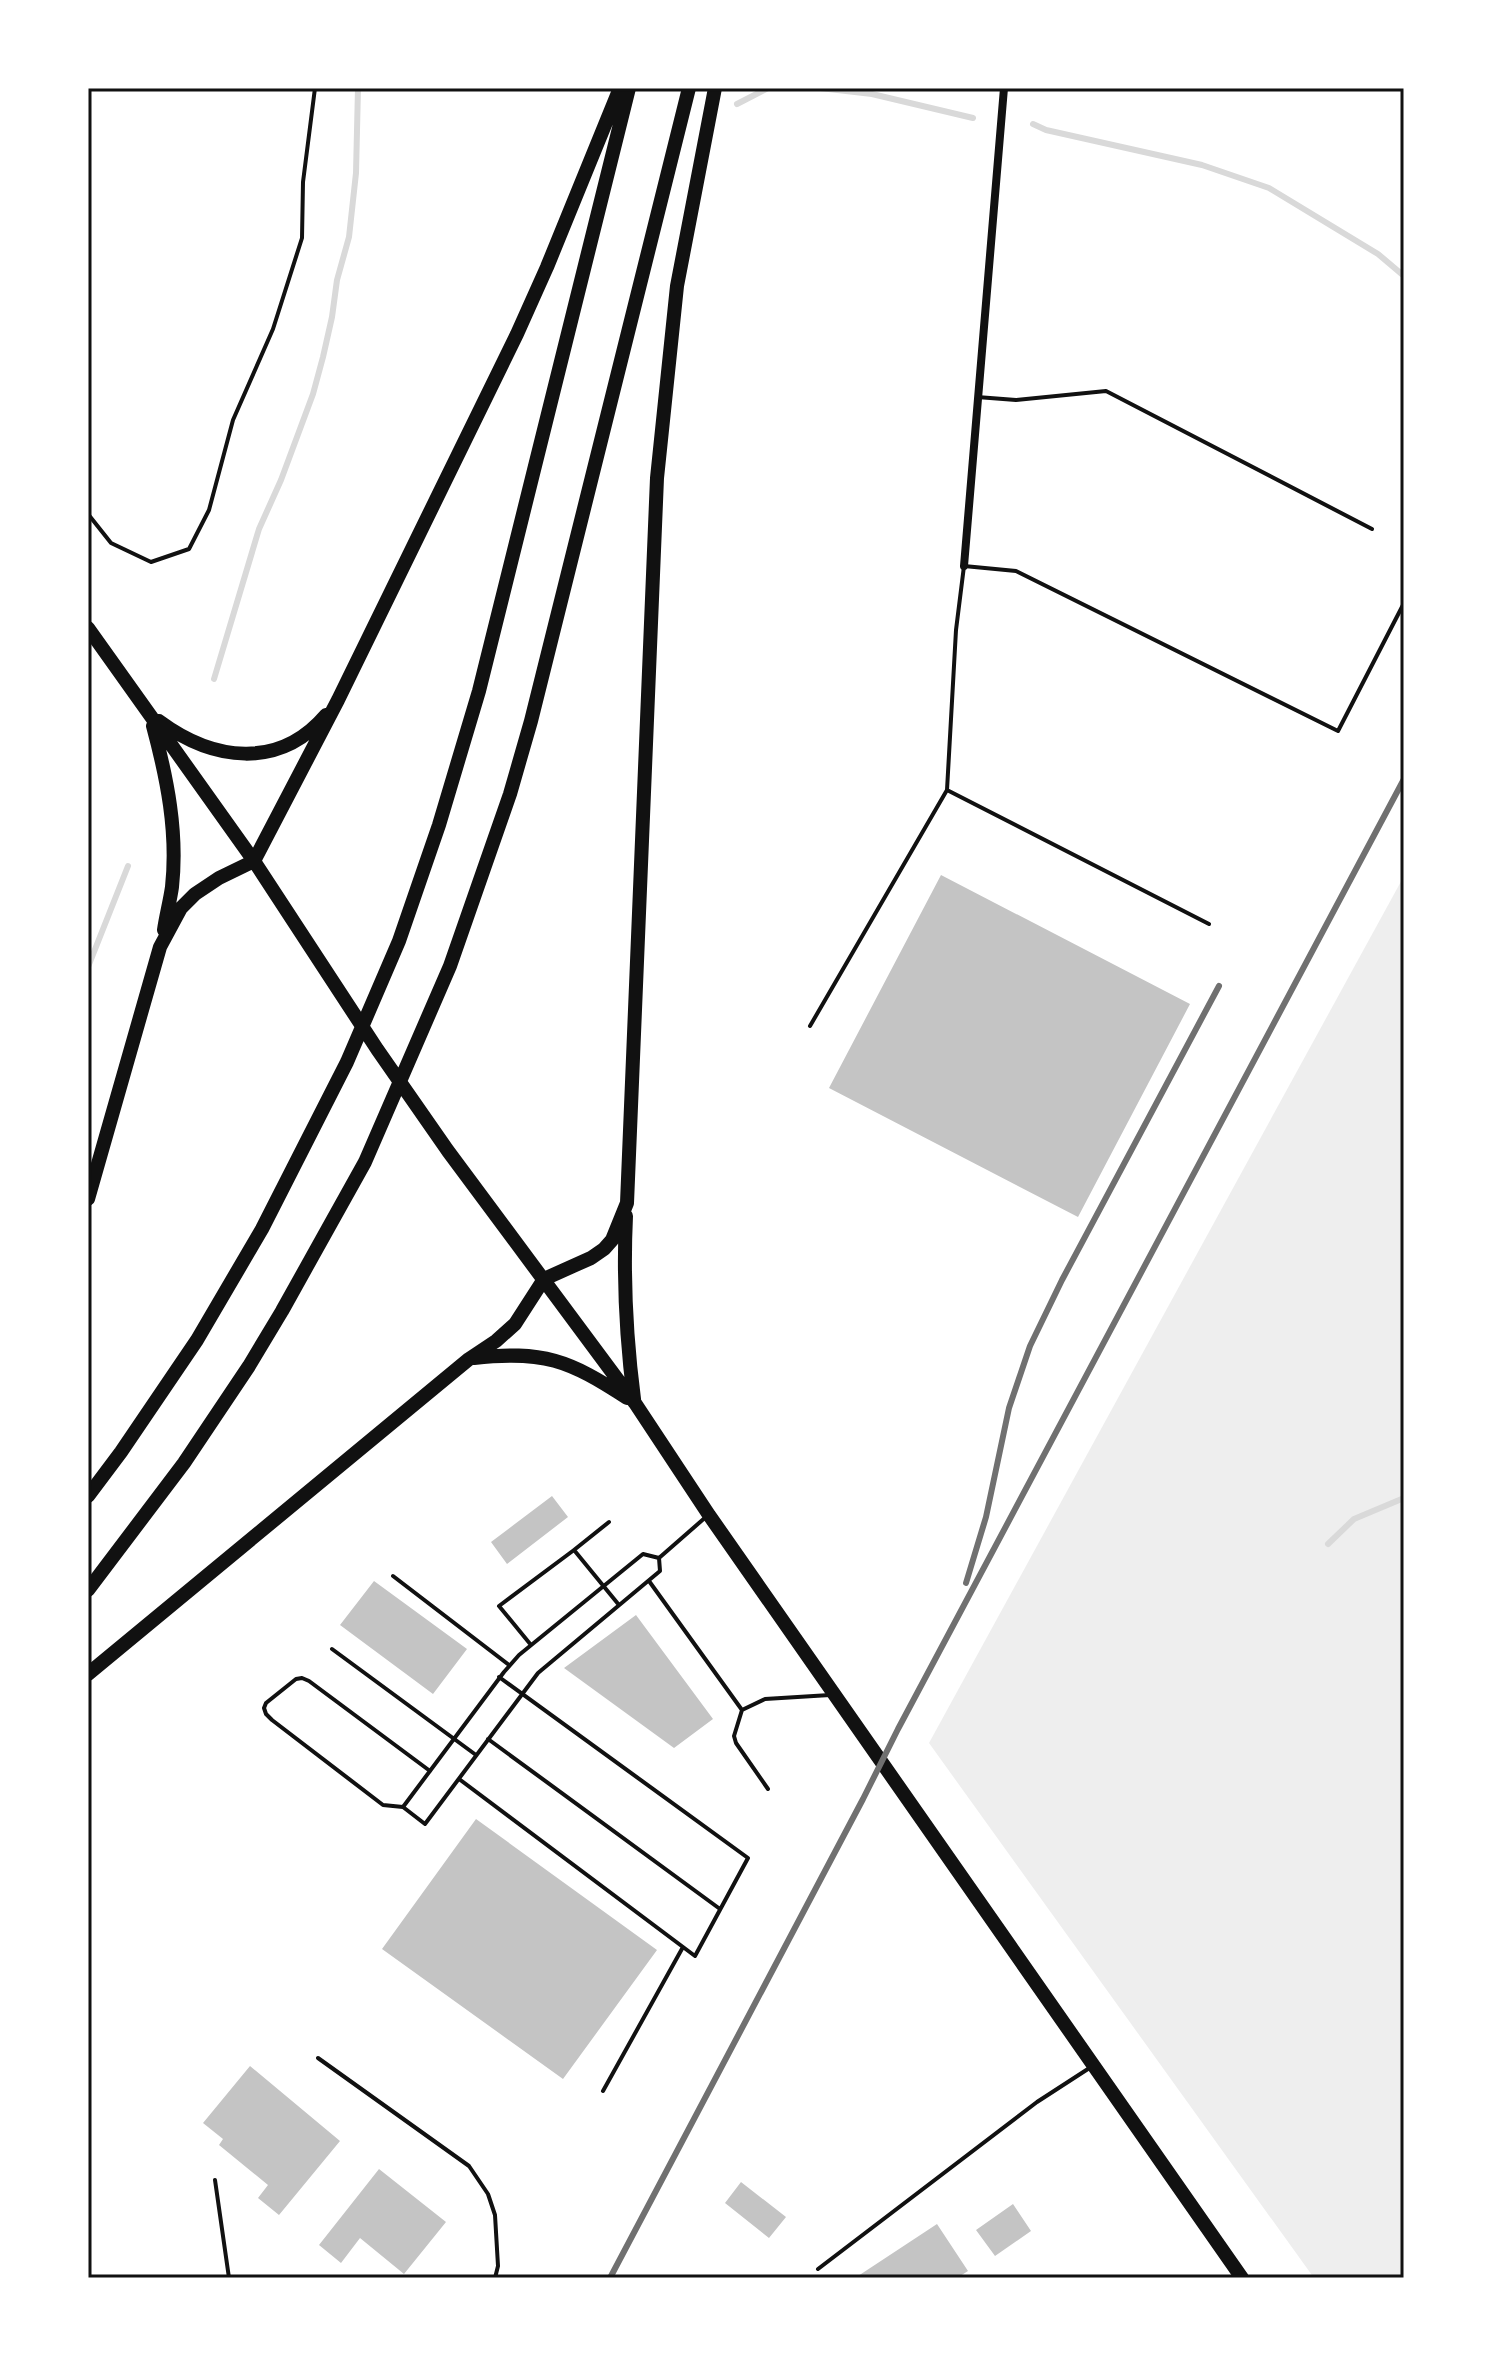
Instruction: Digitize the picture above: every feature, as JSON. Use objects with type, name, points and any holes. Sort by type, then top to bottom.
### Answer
[{"type":"main road","points":[[160,947],[181,908],[195,894],[254,861],[338,700],[517,334],[620,88]]},
{"type":"main road","points":[[88,1496],[197,1340],[262,1229],[363,1028],[399,941],[439,825],[479,691],[629,88]]},
{"type":"main road","points":[[88,1590],[184,1463],[282,1311],[365,1162],[440,992],[483,875],[531,721],[689,88]]},
{"type":"main road","points":[[635,1403],[624,1296],[657,478],[677,286],[715,88]]},
{"type":"main road","points":[[88,628],[254,861],[448,1151],[635,1403],[709,1515],[1242,2278]]},
{"type":"main road","points":[[149,714],[175,733],[206,747],[232,754],[258,755],[303,736],[320,722],[338,700]]},
{"type":"main road","points":[[88,1199],[160,947],[172,887],[174,855],[169,795],[149,714]]},
{"type":"main road","points":[[88,1674],[469,1359],[496,1341],[515,1324],[544,1279],[604,1249],[617,1229],[627,1203]]},
{"type":"main road","points":[[469,1359],[520,1354],[562,1362],[598,1379],[635,1403]]},
{"type":"street","points":[[964,566],[1004,88]]},
{"type":"lane","points":[[977,397],[1016,400],[1106,391],[1372,529]]},
{"type":"lane","points":[[810,1026],[947,790],[956,630],[964,566],[1016,571],[1338,731],[1404,603]]},
{"type":"lane","points":[[947,790],[1209,924]]},
{"type":"lane","points":[[659,1558],[709,1515]]},
{"type":"lane","points":[[531,1645],[499,1606],[609,1522]]},
{"type":"lane","points":[[574,1550],[619,1605]]},
{"type":"lane","points":[[403,1807],[509,1665],[643,1554],[659,1558]]},
{"type":"lane","points":[[430,1771],[302,1678],[296,1679],[264,1708],[272,1720],[383,1805],[403,1807],[425,1824],[538,1673],[660,1571],[659,1558]]},
{"type":"lane","points":[[393,1576],[509,1665]]},
{"type":"lane","points":[[649,1581],[742,1710]]},
{"type":"lane","points":[[332,1649],[476,1755]]},
{"type":"lane","points":[[459,1779],[695,1956],[748,1858],[499,1677]]},
{"type":"lane","points":[[768,1789],[736,1743],[734,1736],[742,1710],[765,1699],[834,1695]]},
{"type":"lane","points":[[488,1739],[720,1909]]},
{"type":"lane","points":[[603,2091],[683,1947]]},
{"type":"lane","points":[[318,2058],[469,2166],[488,2194],[495,2215],[498,2266],[495,2278]]},
{"type":"lane","points":[[818,2269],[1037,2102],[1093,2066]]},
{"type":"lane","points":[[215,2180],[229,2278]]},
{"type":"path","points":[[88,514],[111,543],[151,562],[189,549],[209,510],[233,420],[273,329],[302,238],[303,182],[315,88]]},
{"type":"shaded area","points":[[1404,876],[1404,2278],[1314,2278],[929,1743]]},
{"type":"building","points":[[941,875],[1190,1004],[1078,1217],[829,1088]]},
{"type":"building","points":[[552,1496],[568,1517],[507,1564],[491,1542]]},
{"type":"building","points":[[374,1581],[467,1649],[433,1694],[340,1625]]},
{"type":"building","points":[[636,1615],[713,1719],[674,1748],[564,1668]]},
{"type":"building","points":[[476,1819],[657,1950],[563,2079],[382,1949]]},
{"type":"building","points":[[250,2066],[340,2141],[279,2215],[258,2198],[268,2185],[219,2145],[223,2139],[203,2123]]},
{"type":"building","points":[[379,2169],[446,2222],[404,2274],[360,2238],[341,2263],[319,2245]]},
{"type":"building","points":[[741,2182],[786,2217],[769,2238],[725,2203]]},
{"type":"building","points":[[1013,2204],[1031,2231],[995,2256],[976,2230]]},
{"type":"building","points":[[937,2224],[968,2271],[957,2278],[855,2278]]},
{"type":"waterway","points":[[214,679],[259,529],[281,480],[313,394],[323,357],[337,280],[349,237],[356,173],[358,88]]},
{"type":"waterway","points":[[737,104],[768,88]]},
{"type":"waterway","points":[[820,88],[872,94],[973,118]]},
{"type":"waterway","points":[[1033,124],[1046,130],[1202,165],[1269,188],[1378,254],[1404,276]]},
{"type":"waterway","points":[[88,967],[128,866]]},
{"type":"waterway","points":[[1328,1544],[1354,1519],[1404,1498]]},
{"type":"railway","points":[[610,2278],[898,1729],[1404,779]]},
{"type":"railway","points":[[966,1583],[986,1517],[1009,1408],[1030,1346],[1219,986]]}]
